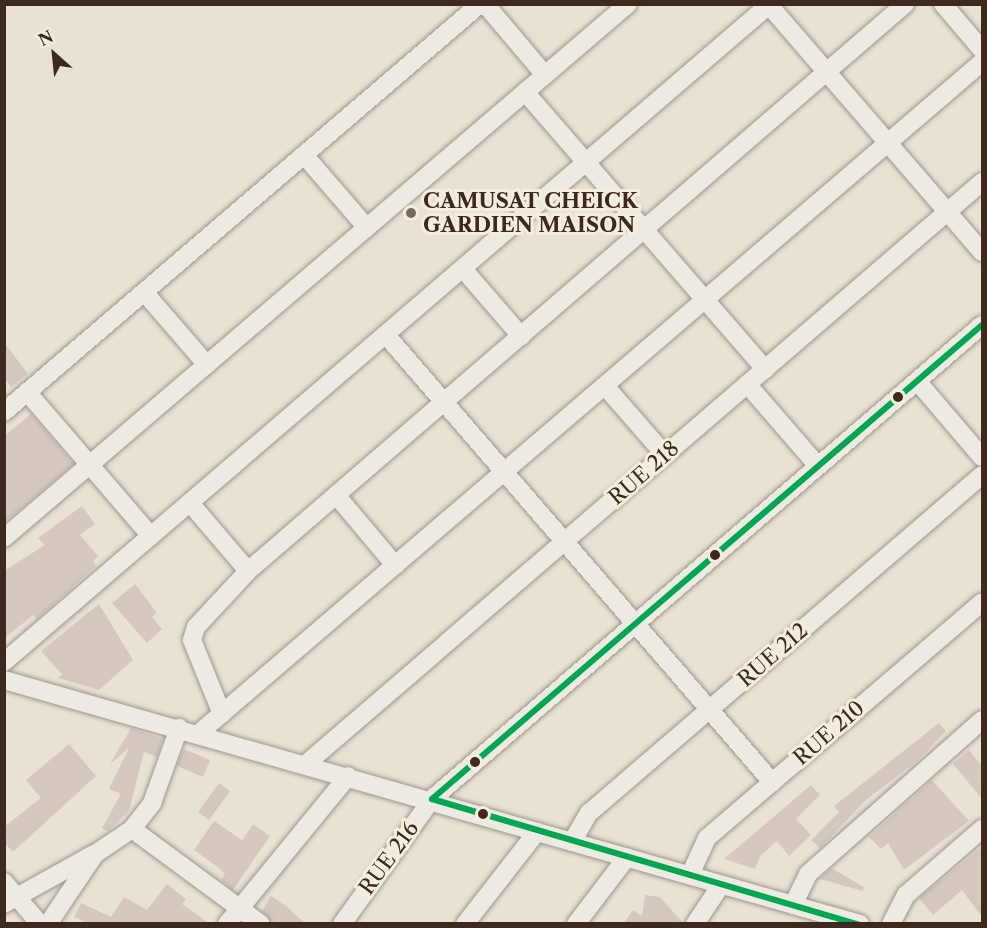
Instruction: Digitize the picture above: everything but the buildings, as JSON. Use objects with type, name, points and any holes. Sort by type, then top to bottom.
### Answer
[{"type":"street","points":[[4,412],[480,4]]},
{"type":"street","points":[[485,4],[545,75]]},
{"type":"street","points":[[4,538],[628,4]]},
{"type":"street","points":[[222,714],[192,640],[196,627],[248,571],[905,4]]},
{"type":"street","points":[[943,4],[982,50]]},
{"type":"street","points":[[4,662],[769,5],[982,252]]},
{"type":"street","points":[[198,734],[982,62]]},
{"type":"street","points":[[525,92],[765,369]]},
{"type":"street","points":[[304,155],[367,228]]},
{"type":"street","name":"RUE 218","points":[[306,764],[982,182]]},
{"type":"street","points":[[463,269],[521,336]]},
{"type":"street","points":[[144,292],[207,364]]},
{"type":"street","name":"RUE 216","points":[[342,924],[432,798],[982,325]]},
{"type":"street","points":[[386,335],[772,782]]},
{"type":"street","points":[[917,381],[982,457]]},
{"type":"street","points":[[747,384],[818,466]]},
{"type":"street","points":[[605,386],[665,455]]},
{"type":"street","points":[[27,392],[152,536]]},
{"type":"street","name":"RUE 212","points":[[572,842],[589,813],[982,475]]},
{"type":"street","points":[[336,495],[395,566]]},
{"type":"street","points":[[190,503],[248,571]]},
{"type":"street","name":"RUE 210","points":[[690,875],[707,838],[982,602]]},
{"type":"street","points":[[5,680],[432,798],[572,842],[794,905],[820,918],[860,924]]},
{"type":"street","points":[[794,905],[808,874],[982,720]]},
{"type":"street","points":[[40,924],[8,894],[95,854],[132,829],[152,803],[179,728]]},
{"type":"street","points":[[227,924],[348,776]]},
{"type":"street","points":[[132,829],[261,924]]},
{"type":"street","points":[[891,924],[906,895],[982,829]]},
{"type":"street","points":[[465,924],[537,831]]},
{"type":"street","points":[[48,924],[95,854]]},
{"type":"street","points":[[576,924],[627,857]]},
{"type":"street","points":[[695,924],[721,885]]},
{"type":"transit line","points":[[432,799],[982,325]]},
{"type":"transit line","points":[[432,799],[858,924]]},
{"type":"place","name":"CAMUSAT CHEICK GARDIEN MAISON","points":[[411,213]]}]
